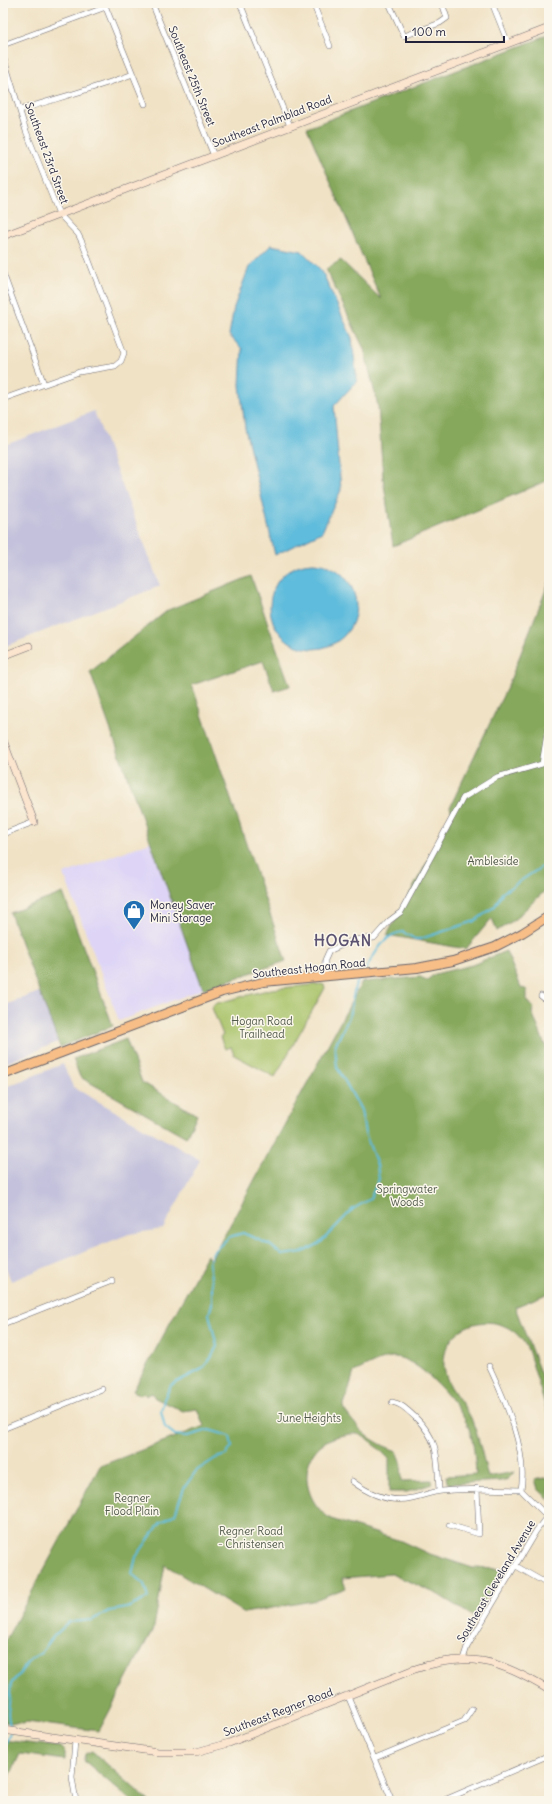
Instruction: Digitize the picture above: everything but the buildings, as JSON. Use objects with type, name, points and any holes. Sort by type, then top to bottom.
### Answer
[{"type":"main road","name":"Southeast Hogan Road","points":[[3,1075],[222,992],[263,982],[351,975],[439,964],[475,955],[522,933],[549,916]]},
{"type":"street","name":"Southeast 25th Street","points":[[152,3],[214,156]]},
{"type":"street","points":[[240,3],[290,126]]},
{"type":"street","points":[[313,3],[330,46]]},
{"type":"street","points":[[389,3],[404,36],[440,23],[447,18],[442,3]]},
{"type":"street","points":[[492,3],[508,43]]},
{"type":"street","points":[[3,45],[105,5],[145,104]]},
{"type":"street","name":"Southeast Palmblad Road","points":[[3,236],[549,28]]},
{"type":"street","name":"Southeast 23rd Street","points":[[3,56],[20,110],[59,214],[78,234],[82,242],[123,350],[121,361],[114,366],[83,370],[44,384]]},
{"type":"street","points":[[20,110],[83,90],[98,87],[133,74]]},
{"type":"street","points":[[3,273],[44,384],[3,399]]},
{"type":"street","points":[[3,656],[29,646]]},
{"type":"street","points":[[324,977],[325,960],[329,951],[353,940],[374,938],[389,921],[401,912],[464,798],[497,777],[543,763],[544,747],[549,722]]},
{"type":"street","points":[[3,740],[6,755],[34,822],[3,834]]},
{"type":"street","points":[[541,996],[549,1002]]},
{"type":"street","points":[[3,1324],[112,1281]]},
{"type":"street","points":[[489,1366],[504,1398],[517,1443],[522,1469],[521,1490]]},
{"type":"street","points":[[3,1429],[102,1389]]},
{"type":"street","points":[[392,1402],[401,1404],[430,1435],[436,1448],[440,1491]]},
{"type":"street","points":[[352,1481],[367,1491],[389,1498],[411,1498],[440,1491],[477,1488],[521,1490],[548,1515]]},
{"type":"street","points":[[449,1525],[479,1534],[477,1488]]},
{"type":"street","name":"Southeast Cleveland Avenue","points":[[463,1659],[467,1647],[536,1531],[548,1515]]},
{"type":"street","points":[[516,1566],[549,1585]]},
{"type":"street","name":"Southeast Regner Road","points":[[3,1730],[158,1752],[196,1752],[229,1743],[430,1664],[463,1659],[498,1664],[517,1672],[549,1690]]},
{"type":"street","points":[[348,1696],[392,1801]]},
{"type":"street","points":[[375,1758],[464,1721],[472,1709]]},
{"type":"street","points":[[75,1741],[72,1777],[76,1801]]},
{"type":"street","points":[[442,1801],[547,1756]]},
{"type":"shaded area","points":[[94,411],[160,586],[3,647],[3,446]]},
{"type":"shaded area","name":"Money Saver Mini Storage","points":[[150,842],[203,989],[119,1021],[64,874]]},
{"type":"shaded area","points":[[39,992],[58,1042],[3,1064],[3,1006]]},
{"type":"shaded area","points":[[63,1064],[73,1087],[200,1160],[163,1229],[129,1234],[11,1281],[3,1260],[3,1088]]},
{"type":"green space","points":[[549,35],[549,480],[393,546],[383,478],[378,406],[364,349],[326,269],[341,260],[381,299],[307,128]]},
{"type":"green space","points":[[251,576],[290,686],[274,691],[263,661],[192,685],[286,961],[203,989],[90,672],[168,610]]},
{"type":"green space","name":"Ambleside","points":[[549,582],[549,887],[514,920],[497,931],[492,918],[466,949],[387,935],[453,815],[450,807],[509,683]]},
{"type":"green space","points":[[63,893],[113,1026],[60,1047],[10,913]]},
{"type":"green space","name":"Springwater Woods","points":[[506,951],[521,987],[527,990],[527,1000],[534,1008],[532,1012],[549,1055],[549,1293],[515,1307],[549,1396],[549,1418],[528,1350],[519,1336],[506,1327],[492,1323],[477,1323],[464,1328],[453,1337],[446,1350],[444,1367],[445,1374],[451,1387],[468,1412],[474,1425],[488,1477],[514,1472],[508,1479],[501,1481],[450,1484],[447,1482],[446,1476],[476,1474],[471,1434],[465,1419],[448,1396],[425,1373],[402,1358],[391,1357],[377,1361],[354,1372],[343,1408],[366,1435],[380,1444],[397,1451],[401,1461],[402,1481],[432,1480],[432,1484],[407,1492],[389,1492],[389,1459],[372,1443],[357,1434],[345,1435],[330,1439],[318,1447],[311,1458],[307,1471],[307,1484],[312,1497],[319,1509],[331,1519],[401,1541],[427,1553],[473,1568],[504,1569],[474,1617],[437,1594],[392,1574],[342,1578],[346,1588],[312,1601],[244,1613],[165,1565],[154,1627],[99,1731],[26,1722],[24,1724],[3,1722],[3,1645],[100,1466],[204,1426],[197,1409],[183,1411],[155,1398],[152,1393],[146,1396],[144,1393],[140,1395],[133,1391],[207,1255],[210,1261],[212,1258],[362,982],[420,977],[427,980],[435,974],[472,965]]},
{"type":"green space","name":"Hogan Road Trailhead","points":[[321,984],[324,985],[325,988],[275,1077],[234,1055],[231,1047],[225,1049],[220,1037],[223,1035],[212,1008],[214,1004],[271,989]]},
{"type":"green space","points":[[126,1039],[142,1082],[197,1115],[186,1137],[80,1077],[73,1059]]},
{"type":"green space","points":[[549,1477],[549,1499],[538,1489],[535,1480]]},
{"type":"green space","points":[[3,1740],[60,1747],[65,1752],[65,1760],[20,1754],[3,1791]]},
{"type":"green space","points":[[92,1751],[149,1801],[131,1801],[87,1763],[83,1762],[85,1754]]},
{"type":"water","points":[[271,245],[302,251],[322,271],[352,338],[357,381],[334,406],[341,490],[322,532],[275,555],[245,428],[240,385],[242,349],[229,335],[234,307],[249,267]]},
{"type":"water","points":[[313,563],[329,566],[337,570],[349,582],[353,590],[356,606],[353,622],[349,630],[337,642],[329,646],[313,649],[297,646],[289,642],[277,630],[273,622],[270,606],[273,590],[277,582],[289,570],[297,566]]},
{"type":"waterway","points":[[365,970],[380,946],[390,936],[403,932],[415,939],[420,939],[475,921],[495,906],[502,893],[549,862]]},
{"type":"waterway","points":[[10,1729],[8,1714],[11,1684],[32,1658],[41,1653],[53,1637],[69,1622],[92,1620],[109,1611],[127,1608],[148,1598],[144,1584],[132,1574],[136,1557],[160,1523],[175,1514],[184,1488],[196,1471],[216,1458],[226,1455],[232,1447],[230,1436],[209,1430],[188,1436],[175,1435],[165,1427],[161,1411],[164,1399],[171,1385],[202,1369],[211,1358],[217,1346],[209,1314],[212,1304],[212,1285],[209,1263],[213,1252],[229,1237],[243,1233],[270,1245],[282,1255],[303,1252],[320,1243],[353,1209],[370,1199],[379,1179],[377,1165],[365,1133],[361,1110],[337,1067],[335,1046],[349,1017],[355,986],[362,975]]},
{"type":"waterway","points":[[3,1748],[10,1733]]},
{"type":"place","name":"Money Saver Mini Storage","points":[[134,930]]},
{"type":"district","name":"HOGAN","points":[[343,940]]},
{"type":"park label","name":"June Heights","points":[[309,1418]]},
{"type":"park label","name":"Regner Flood Plain","points":[[132,1504]]},
{"type":"park label","name":"Regner Road - Christensen","points":[[251,1537]]}]
